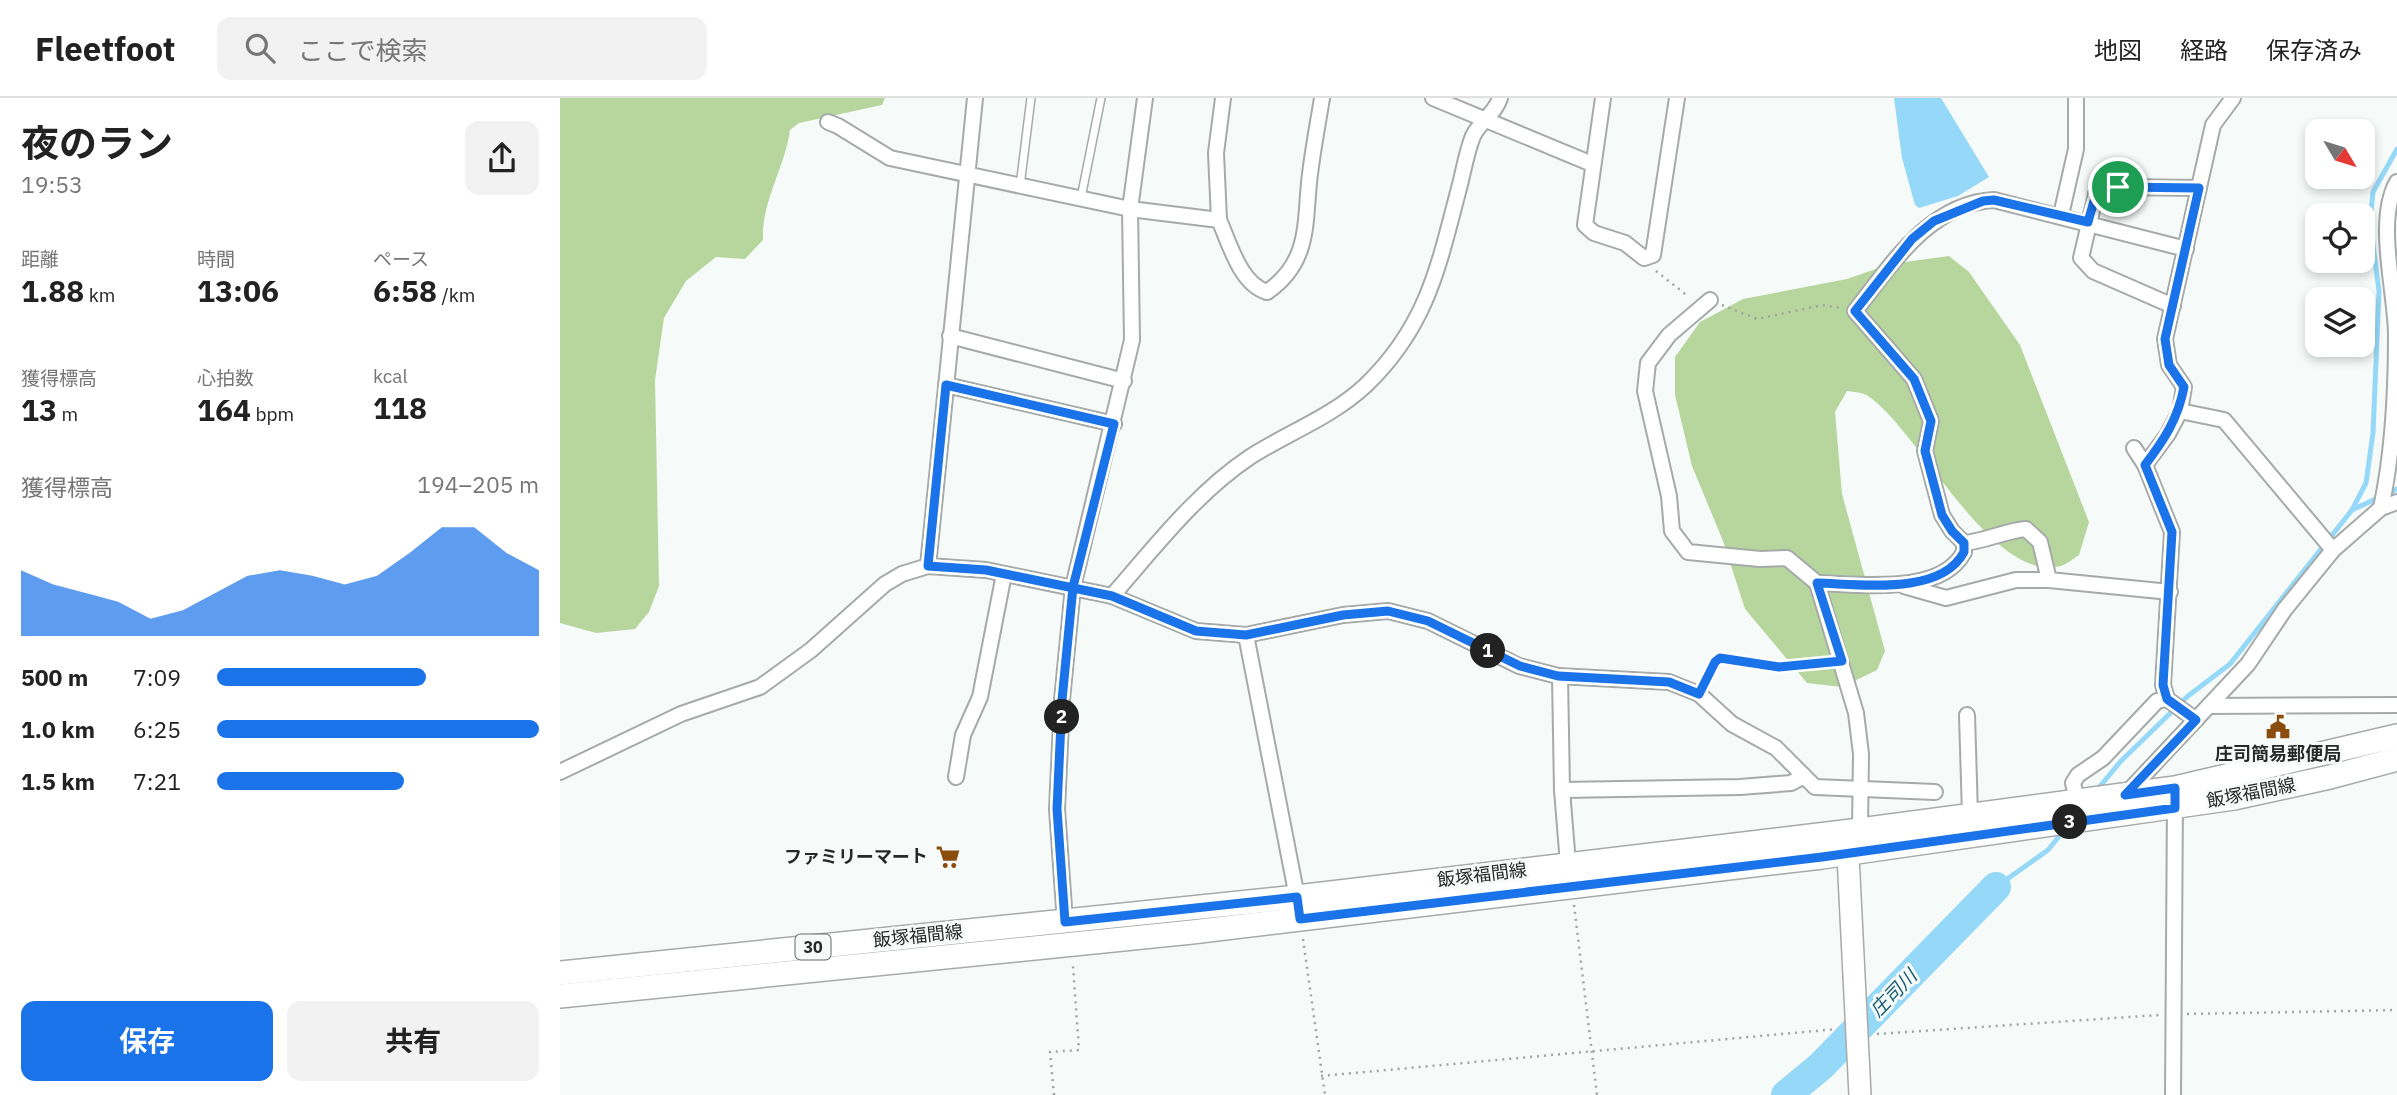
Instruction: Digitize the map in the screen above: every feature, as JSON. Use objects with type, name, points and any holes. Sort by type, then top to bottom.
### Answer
[{"type":"main road","name":"飯塚福間線","points":[[560,996],[1063,946],[1568,864],[2125,795],[2175,798],[2397,736]]},
{"type":"main road","name":"飯塚福間線","points":[[560,972],[1065,922],[1571,888],[1848,854],[2175,798],[2318,780],[2397,759]]},
{"type":"street","points":[[928,566],[975,98]]},
{"type":"street","points":[[1065,922],[1057,809],[1062,700],[1073,587],[1132,340],[1130,209],[1144,98]]},
{"type":"street","points":[[1223,98],[1216,152],[1219,220],[1248,281],[1257,289],[1267,292],[1277,285],[1297,255],[1306,234],[1310,176],[1322,98]]},
{"type":"street","points":[[1433,98],[1592,164]]},
{"type":"street","points":[[1112,596],[1177,522],[1218,482],[1249,458],[1328,416],[1366,385],[1392,355],[1416,323],[1435,283],[1473,135],[1497,108],[1500,98]]},
{"type":"street","points":[[1603,98],[1585,225],[1594,233],[1625,243],[1644,258],[1653,255],[1677,98]]},
{"type":"street","points":[[2061,215],[2077,149],[2076,98]]},
{"type":"street","points":[[2145,465],[2168,434],[2180,411],[2184,387],[2169,365],[2165,339],[2219,98]]},
{"type":"street","points":[[2213,125],[2233,98]]},
{"type":"street","points":[[828,122],[890,158],[1130,209],[1219,220]]},
{"type":"street","points":[[2381,508],[2394,425],[2397,335],[2389,209],[2397,181]]},
{"type":"street","points":[[2173,306],[2093,271],[2081,258],[2088,222],[2096,194],[2118,187],[2199,188]]},
{"type":"street","points":[[1817,583],[1897,584],[1921,581],[1950,571],[1964,552],[1964,543],[1942,515],[1925,451],[1931,421],[1914,379],[1855,311],[1912,239],[1934,221],[1983,201],[1994,200],[2186,249]]},
{"type":"street","points":[[1705,304],[1669,335],[1648,362],[1644,391],[1669,496],[1672,531],[1678,543],[1688,552],[1760,559],[1787,558],[1817,583],[1842,661],[1856,713],[1861,754],[1861,790],[1848,854],[1860,1095]]},
{"type":"street","points":[[950,336],[1124,381]]},
{"type":"street","points":[[946,385],[1114,424]]},
{"type":"street","points":[[2180,411],[2224,420],[2333,550]]},
{"type":"street","points":[[2134,448],[2145,465],[2172,532],[2163,685],[2167,699],[2196,720]]},
{"type":"street","points":[[2125,795],[2248,664],[2285,609],[2333,550],[2381,508],[2397,502]]},
{"type":"street","points":[[1964,543],[1981,542],[2009,531],[2026,529],[2040,542],[2049,580]]},
{"type":"street","points":[[560,772],[681,714],[760,687],[803,657],[885,584],[902,574],[928,566],[1004,574],[1112,596],[1196,631],[1246,635],[1343,615],[1388,611],[1428,621],[1520,666],[1560,676],[1669,682],[1699,694],[1732,724],[1776,748],[1815,787],[1935,792]]},
{"type":"street","points":[[956,777],[963,735],[980,697],[1004,574]]},
{"type":"street","points":[[1897,584],[1946,598],[2016,580],[2049,580],[2170,592]]},
{"type":"street","points":[[1246,635],[1298,908]]},
{"type":"street","points":[[1560,676],[1562,790],[1568,864]]},
{"type":"street","points":[[2077,801],[2073,783],[2078,775],[2104,758],[2157,701],[2167,699]]},
{"type":"street","points":[[2209,706],[2397,705]]},
{"type":"street","points":[[1967,715],[1970,815]]},
{"type":"street","points":[[1562,790],[1740,786],[1791,783],[1804,776]]},
{"type":"street","points":[[2172,1095],[2175,798]]},
{"type":"lane","points":[[1020,186],[1031,98]]},
{"type":"lane","points":[[1081,198],[1101,98]]},
{"type":"path","points":[[1644,258],[1705,304],[1757,319],[1823,305],[1855,311]]},
{"type":"path","points":[[1699,694],[1715,662],[1720,658],[1779,667],[1842,661]]},
{"type":"path","points":[[1571,888],[1597,1095]]},
{"type":"path","points":[[1298,908],[1325,1095]]},
{"type":"path","points":[[1054,1095],[1050,1052],[1079,1050],[1073,966]]},
{"type":"path","points":[[1859,1047],[1879,1032],[2173,1014],[2397,1010]]},
{"type":"path","points":[[1321,1076],[1835,1030],[1857,1018]]},
{"type":"green space","points":[[560,98],[885,98],[882,105],[799,123],[790,130],[769,199],[763,240],[745,259],[716,257],[686,281],[664,318],[655,380],[659,586],[649,612],[635,629],[596,633],[560,623]]},
{"type":"green space","points":[[1949,256],[1969,272],[2020,345],[2089,522],[2079,555],[2061,566],[2035,565],[2008,552],[1957,500],[1888,414],[1866,395],[1847,391],[1835,412],[1842,494],[1885,651],[1877,670],[1842,687],[1807,683],[1745,609],[1723,541],[1692,466],[1675,395],[1675,357],[1700,322],[1743,299],[1847,279],[1890,264]]},
{"type":"water","points":[[1894,98],[1941,98],[1989,177],[1958,196],[1919,208],[1915,205],[1902,158]]},
{"type":"waterway","points":[[2096,791],[2121,761],[2188,696],[2230,664],[2352,510],[2366,483],[2373,433],[2379,291],[2370,221],[2373,192],[2397,149]]},
{"type":"waterway","points":[[2352,510],[2397,489]]},
{"type":"waterway","points":[[1996,887],[2048,850],[2065,829]]},
{"type":"waterway","name":"庄司川","points":[[1786,1095],[1821,1066],[1996,887]]},
{"type":"place","name":"庄司簡易郵便局","points":[[2278,727]]},
{"type":"place","name":"ファミリーマート","points":[[948,857]]},
{"type":"route","points":[[2118,187],[2096,194],[2088,222],[1994,200],[1983,201],[1934,221],[1912,239],[1855,311],[1914,379],[1931,421],[1925,451],[1942,515],[1964,543],[1964,552],[1950,571],[1921,581],[1897,584],[1817,583],[1842,661],[1779,667],[1756,665],[1729,657],[1720,658],[1715,662],[1699,694],[1669,682],[1630,682],[1558,676],[1520,666],[1428,621],[1388,611],[1343,615],[1246,635],[1196,631],[1112,596],[1073,587],[986,570],[928,566],[946,385],[1114,424],[1073,587],[1062,700],[1057,809],[1065,922],[1297,897],[1300,919],[1690,874],[2175,808],[2175,788],[2125,795],[2196,720],[2167,699],[2163,685],[2172,532],[2145,465],[2168,434],[2180,411],[2184,387],[2169,365],[2165,339],[2199,188],[2118,187]]}]
